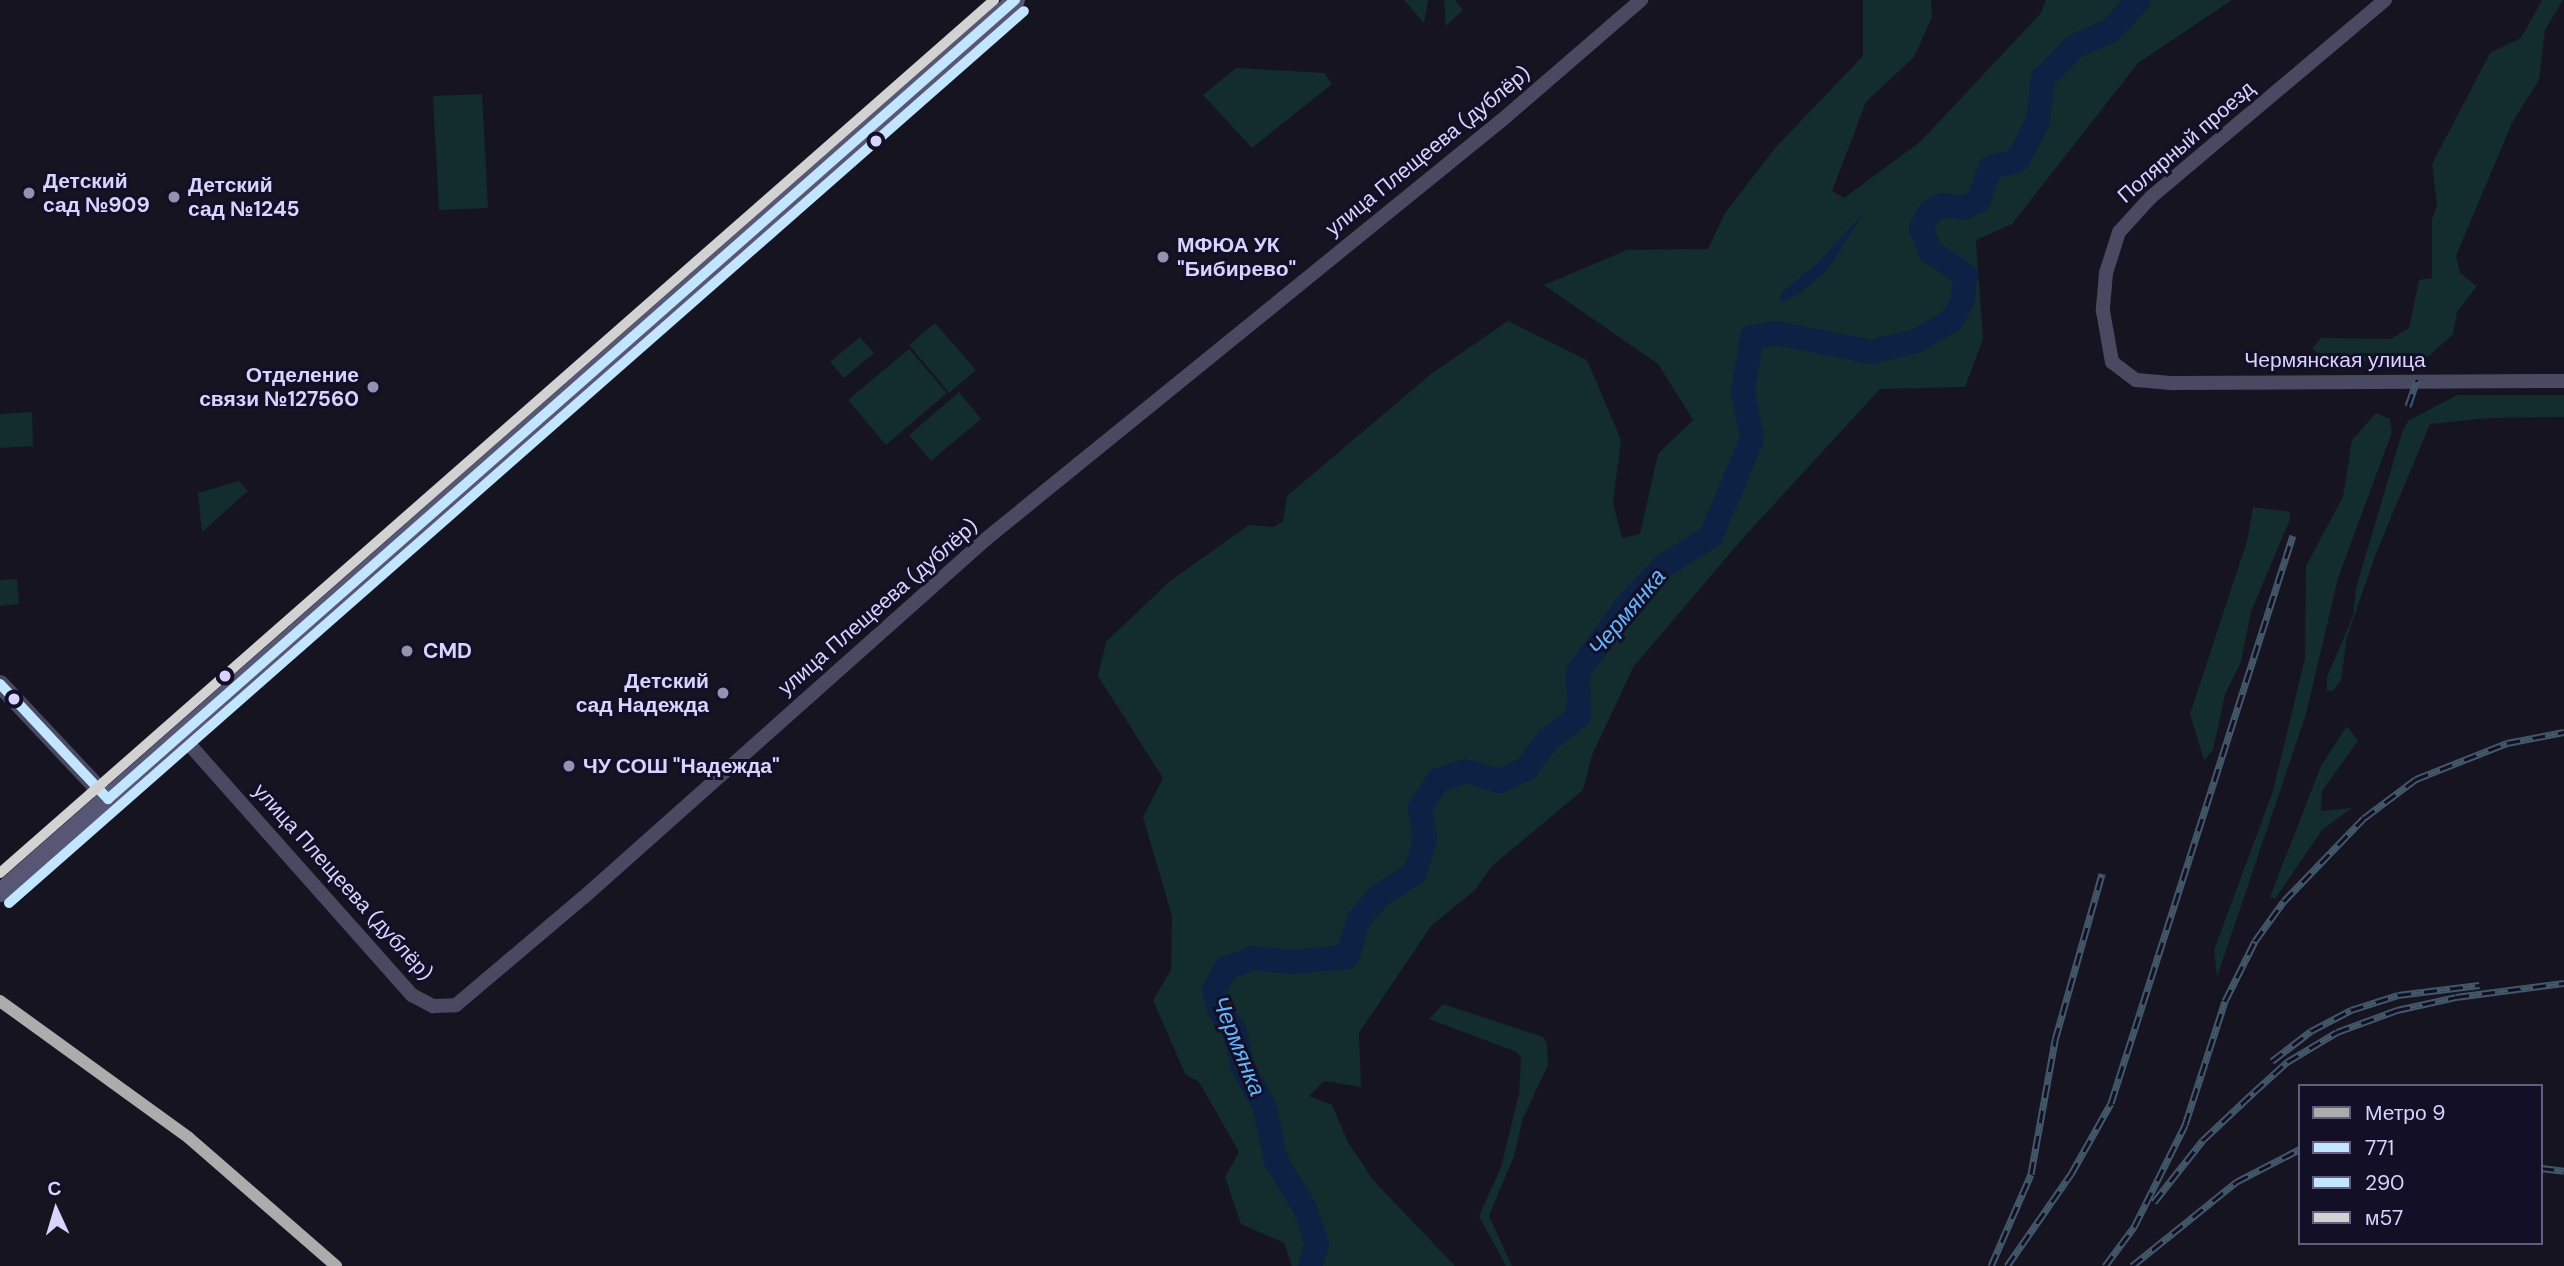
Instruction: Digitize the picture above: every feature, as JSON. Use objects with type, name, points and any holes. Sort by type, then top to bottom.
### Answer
[{"type":"main road","points":[[0,892],[1014,0]]},
{"type":"street","name":"улица Плещеева (дублёр)","points":[[181,734],[412,995],[433,1006],[456,1005],[584,897],[976,548],[1502,120],[1641,0]]},
{"type":"street","name":"Полярный проезд","points":[[2112,362],[2103,311],[2106,273],[2119,232],[2134,212],[2385,0]]},
{"type":"street","name":"Чермянская улица","points":[[2112,362],[2136,380],[2174,383],[2564,381]]},
{"type":"street","points":[[0,684],[108,799]]},
{"type":"green space","points":[[1404,0],[1428,0],[1424,23]]},
{"type":"green space","points":[[1444,0],[1455,0],[1463,10],[1446,26]]},
{"type":"green space","points":[[1863,0],[1931,0],[1932,17],[1914,57],[1866,102],[1832,191],[1844,198],[1920,142],[2041,13],[2046,0],[2232,0],[2138,63],[2012,224],[1976,240],[1983,339],[1965,387],[1880,389],[1744,537],[1634,666],[1592,755],[1583,790],[1492,866],[1475,890],[1431,926],[1359,1033],[1361,1087],[1324,1081],[1309,1096],[1332,1105],[1348,1142],[1373,1180],[1455,1266],[1292,1266],[1284,1243],[1241,1224],[1225,1177],[1239,1152],[1199,1082],[1185,1074],[1153,1000],[1171,970],[1172,916],[1143,817],[1163,778],[1098,676],[1106,642],[1170,581],[1249,525],[1274,527],[1283,521],[1287,496],[1431,374],[1508,321],[1587,360],[1621,440],[1613,503],[1622,538],[1640,534],[1658,454],[1693,420],[1658,364],[1544,285],[1627,250],[1708,249],[1725,213],[1776,147],[1863,56]]},
{"type":"green space","points":[[2542,0],[2563,0],[2545,30],[2539,80],[2512,123],[2456,256],[2460,273],[2477,286],[2457,312],[2453,334],[2429,356],[2416,360],[2330,361],[2312,349],[2321,338],[2391,339],[2409,328],[2419,280],[2432,278],[2432,219],[2437,205],[2432,164],[2490,53],[2521,38]]},
{"type":"green space","points":[[1236,68],[1325,73],[1332,84],[1252,148],[1203,95]]},
{"type":"green space","points":[[482,94],[488,208],[439,210],[433,96]]},
{"type":"green space","points":[[935,323],[976,370],[949,393],[909,345]]},
{"type":"green space","points":[[860,337],[874,353],[844,378],[830,362]]},
{"type":"green space","points":[[909,349],[947,393],[886,445],[848,400]]},
{"type":"green space","points":[[959,392],[981,419],[931,461],[909,435]]},
{"type":"green space","points":[[2457,395],[2564,395],[2564,417],[2489,418],[2430,424],[2375,556],[2347,637],[2341,680],[2333,691],[2327,691],[2327,677],[2353,616],[2356,588],[2402,433],[2408,421]]},
{"type":"green space","points":[[32,412],[33,446],[0,448],[0,414]]},
{"type":"green space","points":[[2376,413],[2390,419],[2392,432],[2338,578],[2306,714],[2217,977],[2214,950],[2273,791],[2305,658],[2306,566],[2343,497],[2352,440]]},
{"type":"green space","points":[[239,481],[248,491],[202,532],[198,493]]},
{"type":"green space","points":[[2253,507],[2290,512],[2290,519],[2251,612],[2241,662],[2225,694],[2213,750],[2204,760],[2190,714],[2247,541]]},
{"type":"green space","points":[[17,579],[19,604],[0,606],[0,580]]},
{"type":"green space","points":[[2347,726],[2358,741],[2322,791],[2321,811],[2352,808],[2322,830],[2275,899],[2270,897],[2321,766]]},
{"type":"green space","points":[[1443,1004],[1543,1037],[1547,1043],[1548,1065],[1523,1118],[1514,1156],[1489,1216],[1512,1266],[1506,1266],[1479,1216],[1501,1167],[1519,1094],[1521,1058],[1517,1052],[1429,1019]]},
{"type":"water","points":[[1865,211],[1828,269],[1802,292],[1779,303],[1782,292],[1818,263]]},
{"type":"waterway","name":"Чермянка","points":[[1310,1266],[1317,1245],[1305,1208],[1276,1161],[1265,1108],[1242,1065],[1235,1032],[1219,1009],[1214,990],[1226,968],[1253,958],[1292,962],[1347,957],[1359,919],[1380,895],[1415,873],[1425,838],[1420,808],[1438,780],[1465,771],[1500,781],[1526,769],[1548,740],[1579,716],[1578,672],[1626,606],[1664,566],[1711,536],[1752,439],[1743,392],[1752,337],[1776,333],[1871,352],[1916,341],[1951,321],[1962,302],[1966,275],[1931,252],[1921,228],[1930,212],[1943,205],[1964,208],[1979,200],[1990,168],[2018,160],[2038,121],[2043,78],[2075,46],[2110,31],[2139,0]]},
{"type":"railway","points":[[2408,406],[2417,380]]},
{"type":"railway","points":[[2007,1266],[2071,1174],[2111,1103],[2293,535]]},
{"type":"railway","points":[[2105,1266],[2134,1227],[2185,1125],[2225,1001],[2255,941],[2284,901],[2364,818],[2416,779],[2507,743],[2564,732]]},
{"type":"railway","points":[[1991,1266],[2031,1174],[2055,1040],[2102,874]]},
{"type":"railway","points":[[2154,1202],[2203,1140],[2254,1092],[2287,1062],[2337,1032],[2397,1010],[2456,997],[2564,983]]},
{"type":"railway","points":[[2272,1061],[2311,1031],[2351,1010],[2398,995],[2479,985]]},
{"type":"railway","points":[[2132,1266],[2236,1182],[2298,1150]]},
{"type":"railway","points":[[2543,1168],[2564,1171]]},
{"type":"metro line","name":"9","points":[[0,1001],[189,1138],[336,1266]]},
{"type":"transit line","name":"м57","points":[[0,873],[994,0]]},
{"type":"transit line","name":"771","points":[[108,799],[1015,0]]},
{"type":"transit line","name":"290","points":[[9,903],[1024,11]]},
{"type":"transit line","name":"771","points":[[0,684],[108,799]]},
{"type":"place","name":"Детский сад №909","points":[[29,193]]},
{"type":"place","name":"Детский сад №1245","points":[[174,197]]},
{"type":"place","name":"МФЮА УК \"Бибирево\"","points":[[1163,257]]},
{"type":"place","name":"Отделение связи №127560","points":[[373,387]]},
{"type":"place","name":"CMD","points":[[407,651]]},
{"type":"place","name":"Детский сад Надежда","points":[[723,693]]},
{"type":"place","name":"ЧУ СОШ \"Надежда\"","points":[[569,766]]}]
